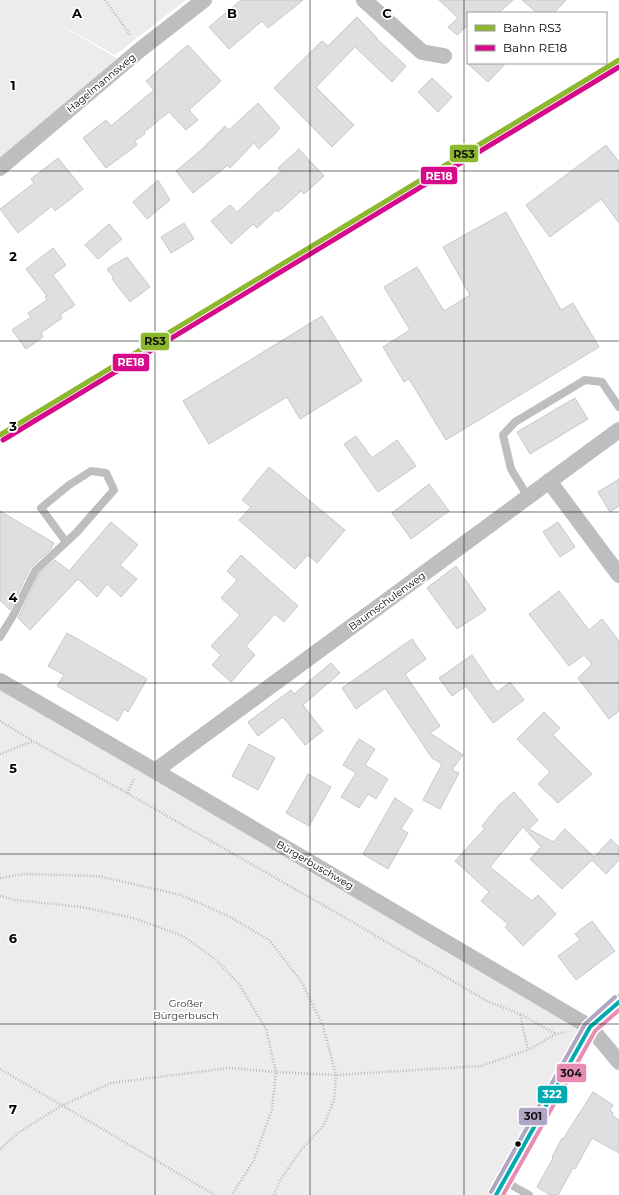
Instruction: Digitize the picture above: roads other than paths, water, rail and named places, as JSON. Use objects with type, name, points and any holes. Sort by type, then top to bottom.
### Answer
[{"type":"street","name":"Hagelmannsweg","points":[[0,168],[141,49],[204,0]]},
{"type":"street","points":[[364,0],[422,52],[444,56]]},
{"type":"street","name":"Baumschulenweg","points":[[155,771],[619,430]]},
{"type":"street","points":[[549,481],[619,575]]},
{"type":"street","name":"Bürgerbuschweg","points":[[0,681],[590,1027],[619,1062]]},
{"type":"street","points":[[496,1195],[590,1027],[619,1002]]},
{"type":"lane","points":[[528,497],[511,469],[503,435],[514,422],[585,380],[602,382],[619,407]]},
{"type":"lane","points":[[0,637],[14,614],[35,571],[66,542],[114,490],[106,473],[91,471],[70,485],[41,508],[66,542]]},
{"type":"lane","points":[[504,1181],[529,1195]]},
{"type":"rail line","name":"RS3","points":[[0,435],[619,60]]},
{"type":"rail line","name":"RE18","points":[[3,440],[619,67]]},
{"type":"park label","name":"Großer Bürgerbusch","points":[[186,1008]]}]
